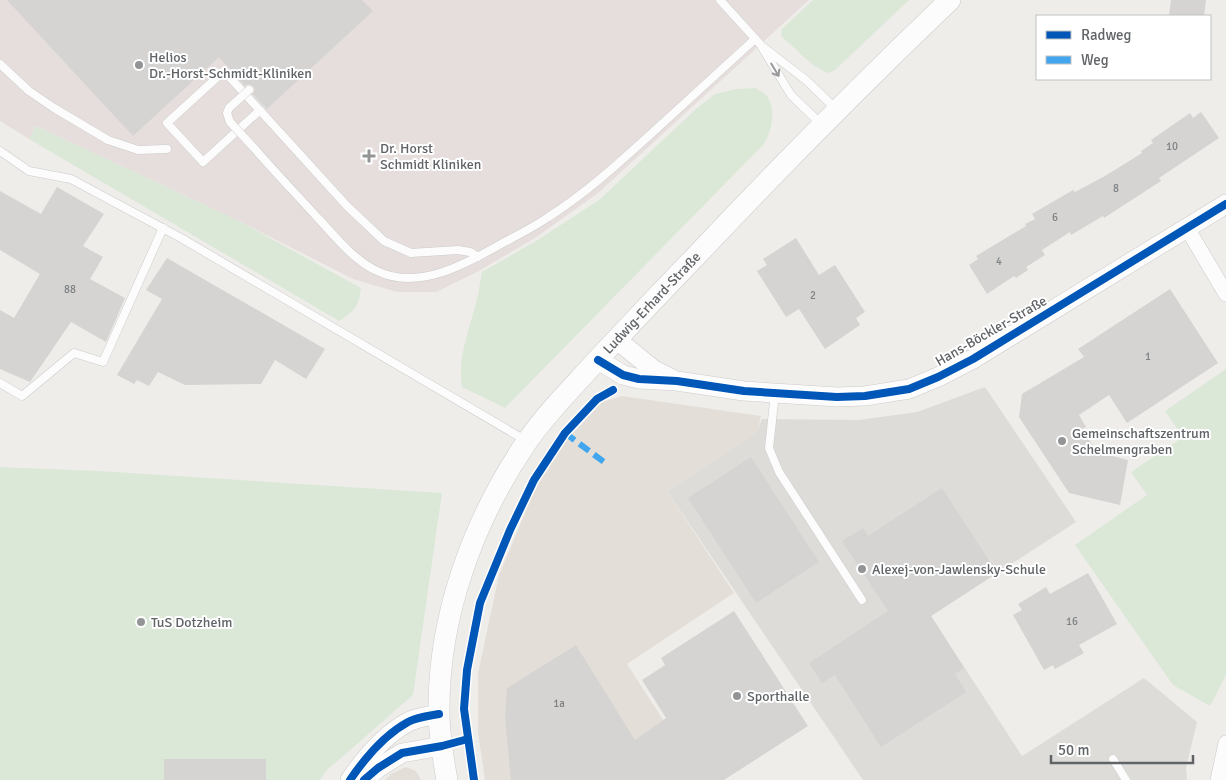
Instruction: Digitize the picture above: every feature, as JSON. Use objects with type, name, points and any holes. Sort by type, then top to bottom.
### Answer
[{"type":"main road","name":"Ludwig-Erhard-Straße","points":[[447,780],[439,714],[443,652],[450,613],[460,575],[489,506],[527,441],[557,403],[616,339],[836,110],[950,0]]},
{"type":"street","name":"Hans-Böckler-Straße","points":[[598,360],[623,376],[646,380],[677,381],[744,391],[866,396],[909,389],[973,359],[1226,204]]},
{"type":"street","points":[[1187,228],[1226,294]]},
{"type":"street","name":"Hans-Böckler-Straße","points":[[616,339],[654,370],[677,381]]},
{"type":"street","points":[[350,780],[373,750],[391,734],[410,722],[439,714]]},
{"type":"street","points":[[1218,780],[1226,743]]},
{"type":"street","points":[[364,780],[378,768],[402,753],[442,746]]},
{"type":"lane","points":[[720,0],[758,41],[806,80],[836,110]]},
{"type":"lane","points":[[758,41],[791,95],[822,125]]},
{"type":"lane","points":[[249,90],[229,108],[227,113],[230,122],[353,256],[379,272],[393,276],[414,278],[447,271],[478,257],[548,218],[608,173],[758,41]]},
{"type":"lane","points":[[0,64],[29,91],[108,140],[138,150],[167,149]]},
{"type":"lane","points":[[260,110],[203,162],[167,123],[224,71],[260,110],[347,206],[384,241],[410,253],[458,250],[470,252],[478,257]]},
{"type":"lane","points":[[0,151],[29,171],[72,179],[163,228],[527,441]]},
{"type":"lane","points":[[0,383],[22,396],[74,353],[103,362],[163,228]]},
{"type":"lane","points":[[775,393],[769,448],[779,472],[862,600]]},
{"type":"lane","points":[[1113,759],[1126,780]]},
{"type":"shaded area","name":"Dr. Horst Schmidt Kliniken","points":[[0,0],[809,0],[598,193],[535,238],[477,272],[436,292],[397,292],[353,279],[239,221],[36,126],[29,139],[0,121]]},
{"type":"shaded area","name":"Alexej-von-Jawlensky-Schule","points":[[985,387],[1076,522],[931,616],[1022,756],[1144,678],[1197,722],[1186,768],[1187,780],[863,780],[667,491],[756,434],[762,419],[859,420],[917,412]]},
{"type":"shaded area","points":[[622,396],[761,416],[757,434],[667,491],[734,593],[627,664],[702,780],[485,780],[478,732],[478,673],[499,575],[539,479],[564,443],[602,402]]},
{"type":"shaded area","points":[[406,767],[416,771],[421,780],[385,780],[391,774]]},
{"type":"green space","points":[[813,0],[909,0],[834,71],[827,73],[813,65],[781,36],[782,29]]},
{"type":"green space","points":[[756,88],[766,95],[772,113],[771,126],[764,144],[505,408],[462,387],[462,355],[482,272],[536,241],[599,200],[696,109],[715,94],[736,89]]},
{"type":"green space","points":[[36,126],[239,221],[361,288],[355,308],[339,321],[29,139]]},
{"type":"green space","points":[[1226,369],[1226,675],[1210,706],[1173,685],[1075,545],[1147,495],[1131,472],[1183,437],[1165,411]]},
{"type":"green space","points":[[0,467],[99,471],[442,493],[413,695],[325,772],[320,780],[0,780]]},
{"type":"building","name":"Helios Dr.-Horst-Schmidt-Kliniken","points":[[7,0],[362,0],[373,11],[267,109],[253,94],[255,89],[253,86],[248,84],[245,86],[219,57],[133,136]]},
{"type":"building","points":[[1171,0],[1206,0],[1204,15],[1169,15]]},
{"type":"building","points":[[1201,112],[1219,138],[1159,178],[1161,181],[1104,218],[1103,216],[1071,235],[1070,232],[1042,250],[1045,255],[1026,267],[1028,270],[1016,278],[1014,276],[987,294],[969,265],[978,259],[976,256],[1026,226],[1025,224],[1035,219],[1032,214],[1073,190],[1075,192],[1105,176],[1142,153],[1141,151],[1153,143],[1151,140],[1190,113],[1193,118]]},
{"type":"building","points":[[57,187],[104,214],[83,246],[103,257],[90,279],[125,298],[106,342],[71,322],[30,382],[0,369],[0,310],[14,318],[40,274],[0,250],[0,191],[41,214]]},
{"type":"building","points":[[796,238],[819,275],[835,265],[865,312],[856,318],[860,325],[825,349],[799,309],[786,317],[757,271],[767,265],[763,259]]},
{"type":"building","points":[[167,258],[325,349],[306,379],[275,360],[261,384],[185,385],[158,372],[149,386],[137,380],[134,384],[117,375],[162,299],[146,290]]},
{"type":"building","points":[[1170,289],[1218,363],[1127,423],[1109,395],[1079,415],[1086,427],[1082,429],[1097,452],[1128,460],[1120,505],[1069,493],[1019,417],[1022,394],[1084,357],[1078,349]]},
{"type":"building","points":[[751,457],[819,562],[756,603],[688,498]]},
{"type":"building","points":[[942,488],[997,573],[931,616],[964,668],[955,674],[966,692],[881,747],[835,675],[822,683],[809,663],[888,611],[842,541],[863,528],[868,536]]},
{"type":"building","points":[[1088,573],[1117,624],[1079,645],[1084,653],[1055,669],[1053,665],[1044,670],[1013,615],[1022,610],[1018,604],[1046,587],[1050,594]]},
{"type":"building","points":[[734,611],[808,726],[724,780],[511,780],[505,718],[507,688],[576,645],[635,740],[666,718],[642,680],[665,665],[661,658]]},
{"type":"building","points":[[164,759],[266,759],[266,780],[164,780]]},
{"type":"marked path","points":[[565,433],[604,462]]},
{"type":"cycle path","points":[[598,360],[623,375],[639,379],[677,381],[744,391],[837,397],[865,396],[909,389],[973,359],[1226,204]]},
{"type":"cycle path","points":[[474,780],[464,709],[467,670],[480,603],[510,530],[534,480],[565,433],[597,399],[613,390]]},
{"type":"cycle path","points":[[350,780],[369,755],[399,727],[412,720],[439,714]]},
{"type":"cycle path","points":[[364,780],[378,768],[402,753],[468,739]]},
{"type":"place","name":"Helios Dr.-Horst-Schmidt-Kliniken","points":[[139,65]]},
{"type":"place","name":"Dr. Horst Schmidt Kliniken","points":[[369,156]]},
{"type":"place","name":"Gemeinschaftszentrum Schelmengraben","points":[[1062,441]]},
{"type":"place","name":"Alexej-von-Jawlensky-Schule","points":[[862,569]]},
{"type":"place","name":"TuS Dotzheim","points":[[141,622]]},
{"type":"place","name":"Sporthalle","points":[[737,696]]}]
